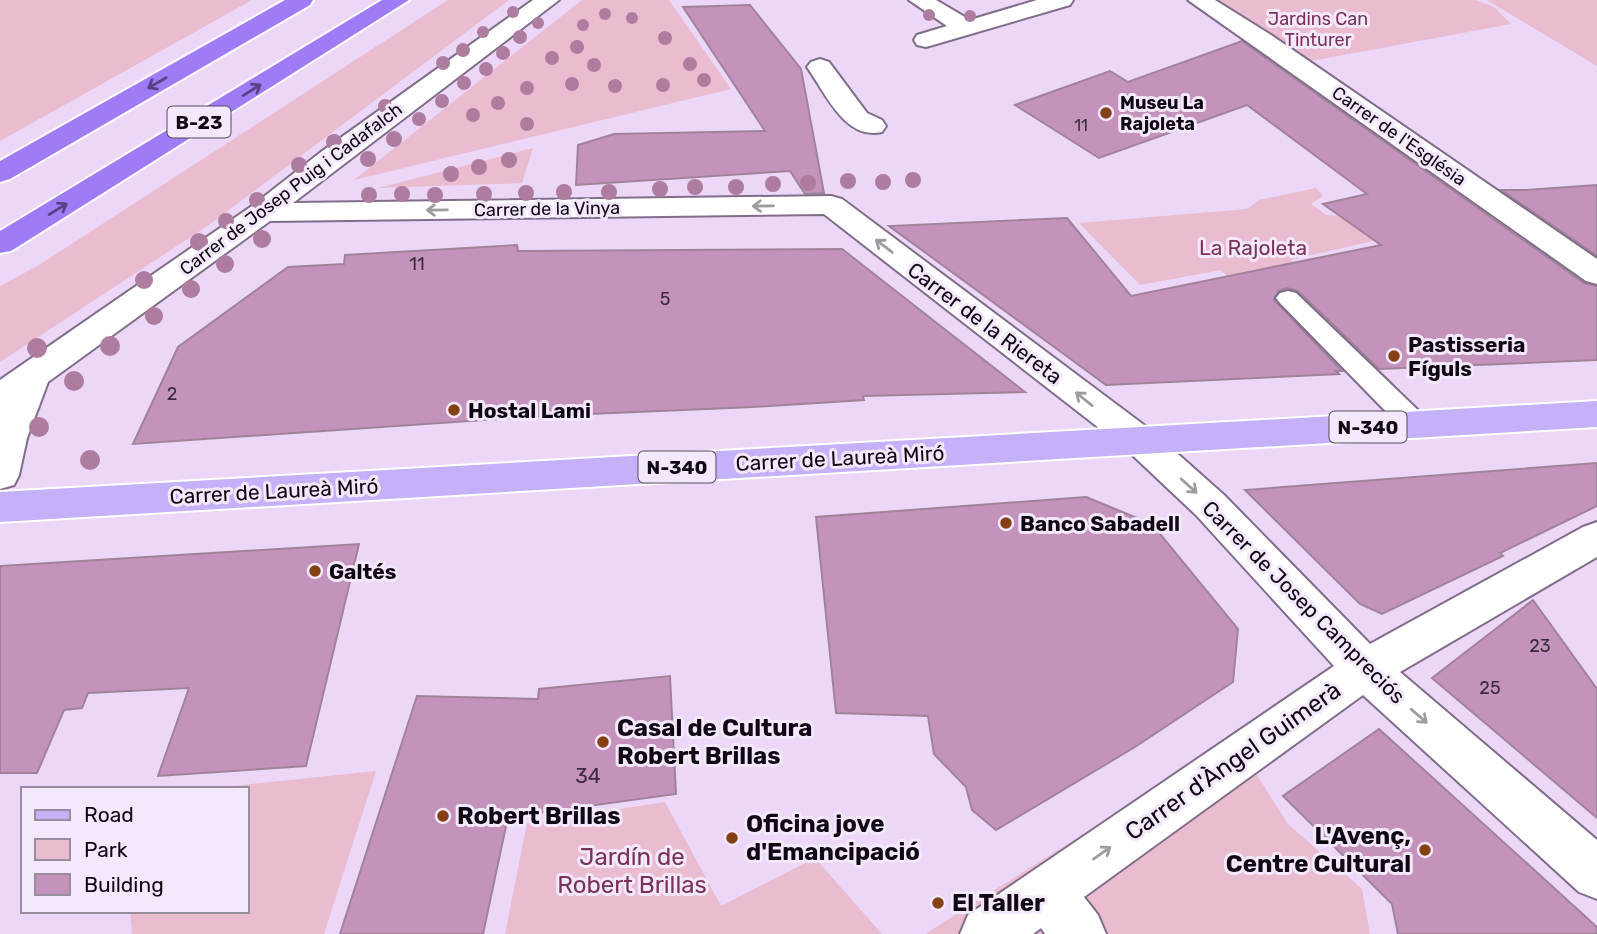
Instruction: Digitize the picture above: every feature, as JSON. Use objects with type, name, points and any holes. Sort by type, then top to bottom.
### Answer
[{"type":"highway","name":"B-23","points":[[0,173],[302,0]]},
{"type":"highway","name":"B-23","points":[[0,244],[398,0]]},
{"type":"main road","name":"Carrer de Laureà Miró","points":[[0,507],[1597,414]]},
{"type":"street","name":"Carrer de Josep Puig i Cadafalch","points":[[0,396],[33,376],[263,212],[548,0]]},
{"type":"street","points":[[920,0],[969,29]]},
{"type":"street","points":[[926,40],[1062,0]]},
{"type":"street","name":"Carrer de l'Església","points":[[1199,0],[1262,40],[1597,274]]},
{"type":"street","points":[[820,67],[857,119],[872,126]]},
{"type":"street","name":"Carrer de la Vinya","points":[[263,212],[831,205]]},
{"type":"street","name":"Carrer de la Riereta","points":[[831,205],[1139,440]]},
{"type":"street","points":[[0,475],[8,438],[33,376]]},
{"type":"street","name":"Carrer de Josep Campreciós","points":[[1139,440],[1210,505],[1365,669],[1597,874]]},
{"type":"street","name":"Carrer d'Àngel Guimerà","points":[[987,934],[1365,669],[1597,538]]},
{"type":"street","points":[[1046,892],[1079,934]]},
{"type":"lane","points":[[1288,298],[1416,424]]},
{"type":"green space","points":[[0,0],[252,0],[0,141]]},
{"type":"green space","points":[[448,0],[509,0],[206,227],[0,362],[0,286],[39,265]]},
{"type":"green space","points":[[582,0],[669,0],[731,89],[354,180]]},
{"type":"green space","name":"Jardins Can Tinturer","points":[[1215,0],[1475,0],[1494,7],[1511,24],[1311,61]]},
{"type":"green space","points":[[1487,0],[1597,0],[1597,66]]},
{"type":"green space","points":[[533,148],[522,183],[378,188]]},
{"type":"green space","name":"La Rajoleta","points":[[1316,188],[1323,196],[1311,204],[1326,215],[1356,216],[1381,239],[1291,260],[1338,307],[1323,316],[1395,384],[1364,387],[1300,322],[1276,322],[1221,270],[1140,285],[1079,223],[1247,209],[1259,200]]},
{"type":"green space","points":[[1234,739],[1288,824],[1362,889],[1370,934],[925,934]]},
{"type":"green space","points":[[376,771],[324,934],[132,934],[130,913],[248,913],[248,787],[223,787]]},
{"type":"green space","name":"Jardín de Robert Brillas","points":[[665,802],[721,906],[815,858],[882,934],[505,934],[527,823]]},
{"type":"building","points":[[750,5],[801,69],[824,193],[805,194],[790,171],[576,185],[578,145],[614,134],[765,131],[683,7]]},
{"type":"building","points":[[1242,41],[1584,283],[1597,286],[1597,360],[1379,369],[1298,291],[1287,288],[1278,291],[1274,300],[1342,371],[1336,371],[1339,374],[1106,385],[889,226],[1067,218],[1131,296],[1381,245],[1323,204],[1367,194],[1247,105],[1099,158],[1015,105],[1110,71],[1128,82]]},
{"type":"building","points":[[1597,185],[1597,256],[1501,190],[1526,190]]},
{"type":"building","points":[[517,245],[518,251],[842,249],[1025,392],[863,396],[864,400],[543,416],[133,444],[178,347],[288,267],[344,264],[345,255]]},
{"type":"building","points":[[1597,463],[1597,506],[1500,553],[1503,556],[1382,614],[1360,604],[1245,490]]},
{"type":"building","points":[[1086,497],[1152,524],[1238,629],[1233,682],[1135,747],[996,830],[972,810],[966,787],[934,754],[928,716],[836,713],[816,517]]},
{"type":"building","points":[[359,544],[306,766],[158,776],[189,688],[88,693],[82,708],[64,710],[37,773],[0,773],[0,566]]},
{"type":"building","points":[[1533,600],[1597,689],[1597,818],[1432,678]]},
{"type":"building","name":"Robert Brillas","points":[[670,676],[676,794],[508,817],[483,934],[340,934],[417,696],[538,699],[539,689]]},
{"type":"building","name":"L'Avenç, Centre Cultural","points":[[1379,729],[1597,927],[1597,934],[1398,934],[1392,904],[1283,796]]},
{"type":"place","name":"Museu La Rajoleta","points":[[1106,113]]},
{"type":"place","name":"Pastisseria Fíguls","points":[[1394,356]]},
{"type":"place","name":"Hostal Lami","points":[[454,410]]},
{"type":"place","name":"Banco Sabadell","points":[[1006,523]]},
{"type":"place","name":"Galtés","points":[[315,571]]},
{"type":"place","name":"Casal de Cultura Robert Brillas","points":[[603,742]]},
{"type":"place","name":"Robert Brillas","points":[[443,816]]},
{"type":"place","name":"Oficina jove d'Emancipació","points":[[732,838]]},
{"type":"place","name":"L'Avenç, Centre Cultural","points":[[1425,850]]},
{"type":"place","name":"El Taller","points":[[938,903]]}]
